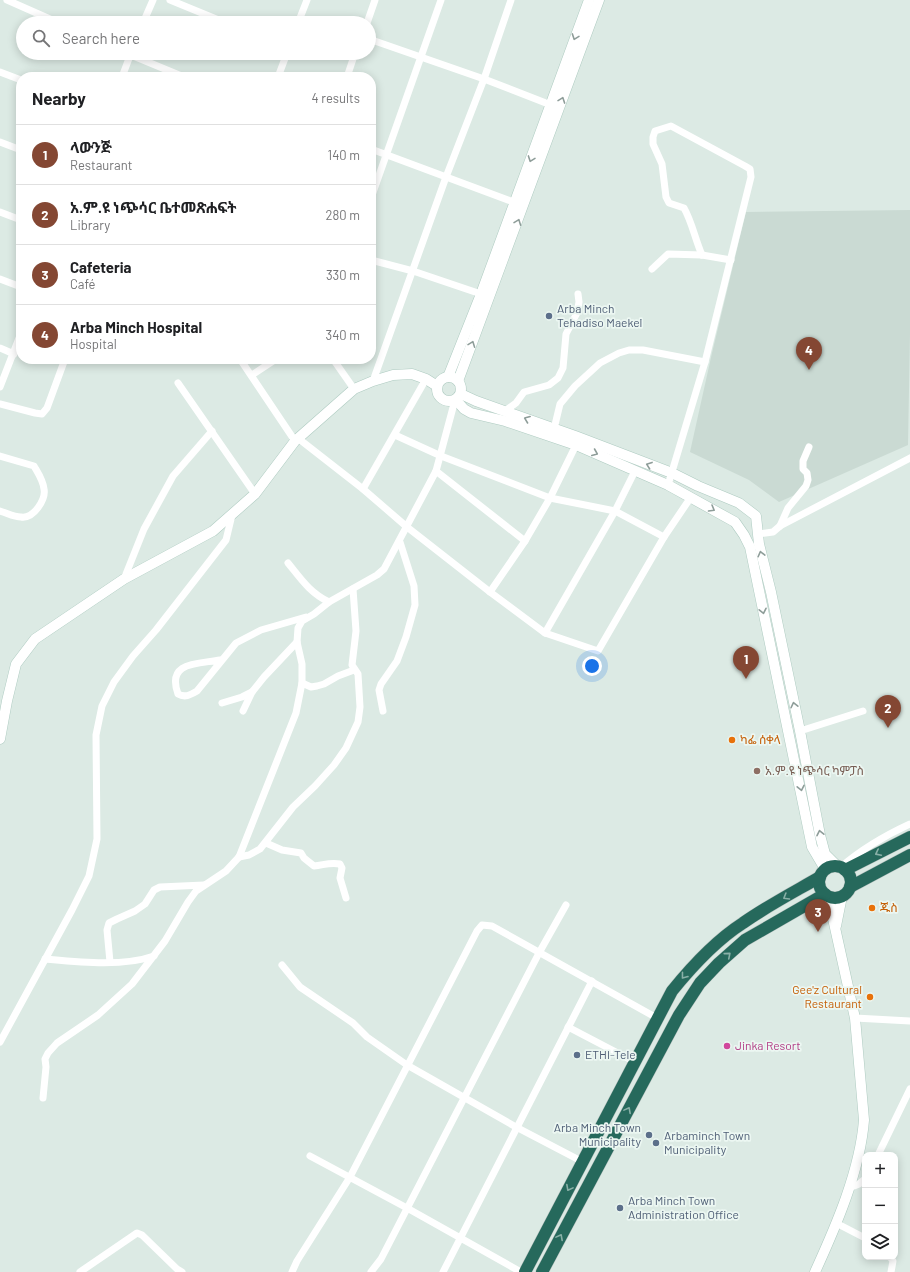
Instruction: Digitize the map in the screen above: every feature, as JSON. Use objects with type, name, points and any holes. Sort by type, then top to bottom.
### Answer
[{"type":"highway","points":[[525,1272],[657,1018],[672,991],[692,966],[720,940],[743,922],[834,870],[910,837]]},
{"type":"highway","points":[[834,870],[820,886],[826,895],[832,897],[846,892],[910,855]]},
{"type":"highway","points":[[834,870],[850,878],[846,892]]},
{"type":"highway","points":[[542,1272],[679,1015],[700,983],[719,963],[745,940],[826,895]]},
{"type":"highway","points":[[621,1088],[636,1096]]},
{"type":"main road","points":[[458,381],[519,204],[550,105],[589,0]]},
{"type":"main road","points":[[448,377],[519,204],[599,0]]},
{"type":"main road","points":[[0,739],[16,664],[35,639],[46,630],[64,620],[124,579],[213,531],[255,494],[297,440],[354,389],[393,375],[412,374],[426,379],[437,386]]},
{"type":"main road","points":[[448,377],[455,378],[458,381],[461,386],[457,398],[451,402],[443,400],[437,394],[437,386],[441,380],[448,377]]},
{"type":"main road","points":[[457,398],[476,401],[505,410],[672,473],[698,486],[739,503],[756,516],[759,544],[771,592],[772,625],[812,847],[834,870]]},
{"type":"main road","points":[[457,398],[464,409],[471,414],[505,421],[576,445],[668,485],[735,522],[750,547],[760,596],[772,625],[800,731],[820,835],[825,854],[834,870]]},
{"type":"main road","points":[[835,932],[846,892]]},
{"type":"main road","points":[[815,1272],[849,1188],[863,1136],[864,1120],[855,1018],[826,895]]},
{"type":"street","points":[[8,0],[43,16]]},
{"type":"street","points":[[146,16],[152,0]]},
{"type":"street","points":[[170,0],[209,16]]},
{"type":"street","points":[[301,16],[307,0]]},
{"type":"street","points":[[369,16],[375,0]]},
{"type":"street","points":[[376,184],[441,0]]},
{"type":"street","points":[[373,381],[446,177],[484,79],[511,0]]},
{"type":"street","points":[[376,41],[484,79],[550,105]]},
{"type":"street","points":[[124,72],[127,60]]},
{"type":"street","points":[[143,60],[172,72]]},
{"type":"street","points":[[280,72],[284,60]]},
{"type":"street","points":[[349,72],[353,60]]},
{"type":"street","points":[[0,72],[16,78]]},
{"type":"street","points":[[668,485],[706,362],[751,177],[750,169],[671,126],[655,132],[653,144],[662,164],[666,197],[669,203],[684,208],[690,218],[694,235],[702,255]]},
{"type":"street","points":[[0,142],[16,148]]},
{"type":"street","points":[[376,151],[519,204]]},
{"type":"street","points":[[0,212],[16,218]]},
{"type":"street","points":[[652,269],[668,254],[702,255],[731,260]]},
{"type":"street","points":[[376,261],[413,271],[481,294]]},
{"type":"street","points":[[0,278],[16,285]]},
{"type":"street","points":[[505,410],[516,403],[524,392],[549,385],[558,378],[563,368],[566,334],[577,313],[579,302],[578,294]]},
{"type":"street","points":[[0,348],[14,354]]},
{"type":"street","points":[[0,387],[16,348]]},
{"type":"street","points":[[554,429],[560,404],[575,386],[600,362],[619,353],[629,350],[643,350],[706,362]]},
{"type":"street","points":[[0,404],[42,414],[47,408],[63,364]]},
{"type":"street","points":[[244,364],[297,440],[363,489],[407,527],[545,633],[598,651],[664,537],[691,497]]},
{"type":"street","points":[[252,375],[268,364]]},
{"type":"street","points":[[336,364],[354,389]]},
{"type":"street","points":[[363,489],[426,379]]},
{"type":"street","points":[[178,383],[255,494]]},
{"type":"street","points":[[43,1098],[46,1067],[45,1059],[48,1052],[57,1043],[98,1015],[132,984],[165,941],[196,891],[226,871],[239,857],[296,713],[302,683],[302,664],[297,642],[298,628],[302,621],[329,602],[377,576],[384,569],[400,542],[436,471],[457,398]]},
{"type":"street","points":[[124,579],[144,529],[173,476],[212,431]]},
{"type":"street","points":[[394,435],[441,456],[550,498],[615,511],[664,537]]},
{"type":"street","points":[[490,592],[525,540],[550,498],[576,445]]},
{"type":"street","points":[[780,526],[788,508],[806,486],[808,480],[807,473],[803,469],[803,461],[810,447]]},
{"type":"street","points":[[0,456],[34,466],[42,480],[44,490],[38,509],[30,516],[22,518],[0,511]]},
{"type":"street","points":[[758,534],[773,532],[780,526],[910,458]]},
{"type":"street","points":[[436,471],[525,540]]},
{"type":"street","points":[[545,633],[615,511],[635,471]]},
{"type":"street","points":[[0,1042],[89,876],[97,839],[96,735],[102,706],[114,682],[133,656],[156,630],[226,540],[232,515]]},
{"type":"street","points":[[383,711],[380,690],[381,684],[397,661],[406,637],[415,605],[414,586],[400,542]]},
{"type":"street","points":[[288,563],[309,589],[318,597],[329,602]]},
{"type":"street","points":[[239,857],[250,855],[266,843],[293,807],[334,765],[346,748],[358,722],[360,707],[358,674],[352,665],[356,631],[353,589]]},
{"type":"street","points":[[220,660],[187,665],[181,669],[177,674],[175,681],[178,694],[183,696],[197,691],[206,681],[220,660],[236,643],[247,636],[261,630],[314,614]]},
{"type":"street","points":[[243,711],[252,692],[297,642]]},
{"type":"street","points":[[302,683],[311,687],[317,686],[354,670]]},
{"type":"street","points":[[222,703],[242,697],[252,692]]},
{"type":"street","points":[[800,731],[863,711]]},
{"type":"street","points":[[834,870],[876,841],[910,824]]},
{"type":"street","points":[[266,843],[282,850],[301,853],[314,866],[334,863],[340,864],[342,868],[340,878],[346,898]]},
{"type":"street","points":[[110,962],[108,930],[110,923],[136,911],[145,904],[154,890],[160,887],[204,885]]},
{"type":"street","points":[[371,1272],[380,1259],[463,1098],[566,904]]},
{"type":"street","points":[[292,1272],[297,1261],[350,1177],[407,1065],[482,924],[492,926],[657,1018]]},
{"type":"street","points":[[45,959],[87,963],[143,960],[154,956]]},
{"type":"street","points":[[282,965],[300,987],[352,1023],[367,1037],[407,1065],[463,1098],[583,1162]]},
{"type":"street","points":[[443,1272],[592,981]]},
{"type":"street","points":[[855,1018],[910,1021]]},
{"type":"street","points":[[568,1027],[635,1062]]},
{"type":"street","points":[[879,1152],[910,1089]]},
{"type":"street","points":[[310,1156],[521,1272]]},
{"type":"street","points":[[849,1188],[862,1182]]},
{"type":"street","points":[[836,1223],[862,1236]]},
{"type":"street","points":[[81,1272],[138,1233],[142,1235],[178,1271]]},
{"type":"street","points":[[891,1272],[892,1260]]},
{"type":"shaded area","points":[[910,210],[908,445],[779,502],[749,480],[690,452],[746,212]]},
{"type":"place","name":"Arba Minch Tehadiso Maekel","points":[[549,316]]},
{"type":"place","name":"Arba Minch Hospital","points":[[809,370]]},
{"type":"place","name":"ላውንጅ","points":[[746,679]]},
{"type":"place","name":"አ.ም.ዩ ነጭሳር ቤተመጽሐፍት","points":[[888,728]]},
{"type":"place","name":"ካፌ ሰቀላ","points":[[732,740]]},
{"type":"place","name":"አ.ም.ዩ ነጭሳር ካምፓስ","points":[[757,771]]},
{"type":"place","name":"ጁስ","points":[[872,908]]},
{"type":"place","name":"Cafeteria","points":[[818,932]]},
{"type":"place","name":"Gee'z Cultural Restaurant","points":[[870,997]]},
{"type":"place","name":"Jinka Resort","points":[[727,1046]]},
{"type":"place","name":"ETHI-Tele","points":[[577,1055]]},
{"type":"place","name":"Arba Minch Town Municipality","points":[[649,1135]]},
{"type":"place","name":"Arbaminch Town Municipality","points":[[656,1143]]},
{"type":"place","name":"Arba Minch Town Administration Office","points":[[620,1208]]}]
